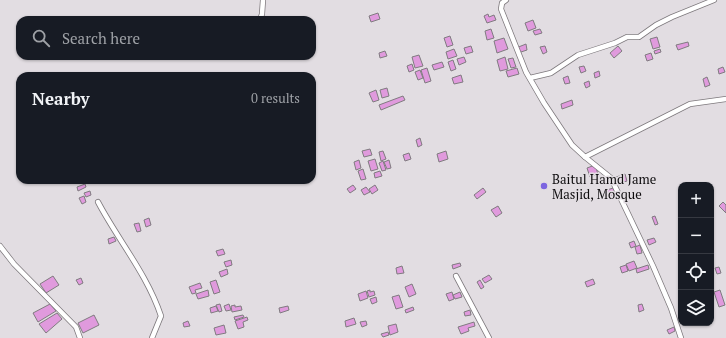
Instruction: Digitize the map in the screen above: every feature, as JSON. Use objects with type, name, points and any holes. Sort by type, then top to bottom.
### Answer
[{"type":"street","points":[[261,16],[263,0]]},
{"type":"street","points":[[506,0],[502,4],[501,8],[530,78],[544,104],[572,145],[611,178],[653,266],[682,338]]},
{"type":"street","points":[[530,78],[551,73],[578,55],[627,38],[639,37],[656,25],[672,17],[714,0]]},
{"type":"street","points":[[585,157],[690,104],[726,99]]},
{"type":"street","points":[[98,202],[108,221],[135,263],[156,302],[161,316],[152,338]]},
{"type":"street","points":[[0,246],[14,264],[76,327],[80,338]]},
{"type":"street","points":[[456,276],[489,338]]},
{"type":"building","points":[[378,13],[380,19],[371,22],[369,16]]},
{"type":"building","points":[[488,14],[489,17],[494,15],[496,20],[487,23],[484,16]]},
{"type":"building","points":[[533,20],[536,28],[528,31],[525,23]]},
{"type":"building","points":[[491,29],[494,38],[487,40],[485,31]]},
{"type":"building","points":[[540,29],[542,33],[535,35],[533,31]]},
{"type":"building","points":[[450,36],[453,45],[447,47],[444,38]]},
{"type":"building","points":[[657,37],[660,47],[653,49],[650,39]]},
{"type":"building","points":[[504,38],[508,49],[497,53],[494,41]]},
{"type":"building","points":[[688,42],[689,46],[678,50],[676,45]]},
{"type":"building","points":[[526,44],[527,50],[518,53],[516,48]]},
{"type":"building","points":[[471,46],[473,52],[466,54],[464,48]]},
{"type":"building","points":[[545,46],[547,52],[543,54],[540,47]]},
{"type":"building","points":[[618,46],[622,51],[614,58],[610,53]]},
{"type":"building","points":[[454,49],[457,56],[448,59],[446,52]]},
{"type":"building","points":[[660,49],[661,52],[655,54],[654,51]]},
{"type":"building","points":[[385,51],[387,56],[380,58],[379,53]]},
{"type":"building","points":[[651,53],[653,59],[647,61],[645,55]]},
{"type":"building","points":[[419,55],[423,66],[415,68],[412,57]]},
{"type":"building","points":[[464,57],[466,62],[459,65],[457,59]]},
{"type":"building","points":[[505,57],[508,69],[500,71],[497,60]]},
{"type":"building","points":[[513,58],[516,67],[511,68],[508,59]]},
{"type":"building","points":[[453,60],[456,69],[451,71],[448,62]]},
{"type":"building","points":[[442,62],[444,67],[434,70],[432,65]]},
{"type":"building","points":[[412,64],[414,70],[409,72],[407,66]]},
{"type":"building","points":[[584,66],[586,71],[581,73],[579,67]]},
{"type":"building","points":[[723,67],[725,72],[719,74],[718,69]]},
{"type":"building","points":[[427,68],[431,81],[425,83],[421,70]]},
{"type":"building","points":[[517,68],[519,74],[508,77],[506,71]]},
{"type":"building","points":[[420,70],[423,78],[418,80],[415,72]]},
{"type":"building","points":[[599,71],[600,76],[595,78],[594,73]]},
{"type":"building","points":[[461,75],[463,82],[454,84],[452,78]]},
{"type":"building","points":[[568,76],[570,83],[565,84],[563,78]]},
{"type":"building","points":[[707,77],[710,85],[705,87],[703,79]]},
{"type":"building","points":[[589,81],[590,86],[586,88],[584,83]]},
{"type":"building","points":[[387,88],[389,96],[382,98],[380,90]]},
{"type":"building","points":[[376,90],[379,100],[373,102],[369,93]]},
{"type":"building","points":[[403,96],[405,100],[381,110],[379,105]]},
{"type":"building","points":[[572,100],[573,105],[562,109],[561,104]]},
{"type":"building","points":[[420,138],[422,145],[418,147],[416,140]]},
{"type":"building","points":[[370,149],[372,155],[364,157],[362,151]]},
{"type":"building","points":[[383,151],[386,159],[381,161],[379,152]]},
{"type":"building","points":[[446,151],[448,159],[439,162],[437,154]]},
{"type":"building","points":[[409,153],[411,159],[405,161],[403,155]]},
{"type":"building","points":[[375,159],[378,169],[371,171],[368,161]]},
{"type":"building","points":[[359,160],[361,168],[356,170],[354,162]]},
{"type":"building","points":[[389,160],[391,168],[387,169],[384,162]]},
{"type":"building","points":[[383,161],[386,170],[382,171],[379,163]]},
{"type":"building","points":[[595,165],[598,174],[590,177],[587,168]]},
{"type":"building","points":[[363,169],[366,179],[361,180],[358,171]]},
{"type":"building","points":[[380,171],[382,176],[375,178],[374,173]]},
{"type":"building","points":[[625,174],[627,181],[618,184],[616,177]]},
{"type":"building","points":[[85,184],[86,187],[78,191],[77,187]]},
{"type":"building","points":[[353,185],[356,189],[350,193],[347,189]]},
{"type":"building","points":[[375,185],[378,190],[372,194],[369,189]]},
{"type":"building","points":[[366,187],[370,192],[364,195],[361,190]]},
{"type":"building","points":[[483,188],[486,192],[477,199],[474,195]]},
{"type":"building","points":[[613,188],[615,194],[609,196],[607,190]]},
{"type":"building","points":[[90,191],[91,195],[86,197],[84,193]]},
{"type":"building","points":[[84,196],[86,202],[82,204],[79,198]]},
{"type":"building","points":[[723,202],[726,205],[726,213],[719,206]]},
{"type":"building","points":[[498,206],[502,213],[496,217],[491,210]]},
{"type":"building","points":[[655,216],[658,224],[655,225],[652,217]]},
{"type":"building","points":[[149,218],[151,225],[146,227],[144,220]]},
{"type":"building","points":[[139,223],[141,231],[137,232],[134,224]]},
{"type":"building","points":[[114,237],[116,241],[109,244],[108,239]]},
{"type":"building","points":[[654,238],[656,242],[649,245],[647,240]]},
{"type":"building","points":[[634,241],[636,246],[631,248],[629,243]]},
{"type":"building","points":[[640,245],[642,253],[637,254],[635,247]]},
{"type":"building","points":[[223,249],[225,254],[218,256],[216,251]]},
{"type":"building","points":[[231,260],[232,265],[226,267],[224,262]]},
{"type":"building","points":[[634,261],[637,268],[629,271],[626,264]]},
{"type":"building","points":[[460,263],[461,266],[453,269],[452,265]]},
{"type":"building","points":[[626,265],[628,271],[622,273],[620,267]]},
{"type":"building","points":[[648,265],[649,269],[637,273],[636,269]]},
{"type":"building","points":[[402,266],[404,273],[397,274],[396,268]]},
{"type":"building","points":[[719,267],[721,273],[717,274],[715,268]]},
{"type":"building","points":[[227,269],[228,274],[221,277],[219,272]]},
{"type":"building","points":[[489,275],[492,279],[485,283],[482,279]]},
{"type":"building","points":[[53,276],[59,285],[46,293],[40,284]]},
{"type":"building","points":[[81,278],[83,283],[79,285],[76,280]]},
{"type":"building","points":[[593,279],[595,284],[587,287],[585,282]]},
{"type":"building","points":[[216,280],[220,292],[214,294],[210,282]]},
{"type":"building","points":[[480,280],[484,287],[481,289],[477,282]]},
{"type":"building","points":[[200,283],[202,288],[195,290],[196,293],[192,294],[189,287]]},
{"type":"building","points":[[412,284],[416,294],[409,297],[405,287]]},
{"type":"building","points":[[208,290],[209,296],[198,299],[196,294]]},
{"type":"building","points":[[370,290],[370,292],[374,291],[375,295],[369,297],[367,291]]},
{"type":"building","points":[[720,290],[725,305],[719,307],[714,292]]},
{"type":"building","points":[[366,291],[368,298],[360,301],[358,294]]},
{"type":"building","points":[[452,292],[454,299],[449,301],[446,294]]},
{"type":"building","points":[[460,292],[462,297],[455,299],[453,295]]},
{"type":"building","points":[[399,295],[403,307],[396,309],[392,297]]},
{"type":"building","points":[[376,297],[377,302],[372,304],[370,299]]},
{"type":"building","points":[[50,304],[56,311],[38,322],[33,313]]},
{"type":"building","points":[[220,304],[222,311],[219,312],[216,305]]},
{"type":"building","points":[[229,304],[231,310],[226,311],[224,306]]},
{"type":"building","points":[[642,304],[644,310],[639,312],[638,305]]},
{"type":"building","points":[[235,305],[235,307],[241,306],[242,310],[232,312],[231,306]]},
{"type":"building","points":[[216,306],[218,311],[211,313],[210,308]]},
{"type":"building","points":[[288,306],[289,310],[280,313],[279,308]]},
{"type":"building","points":[[413,307],[414,310],[406,313],[405,310]]},
{"type":"building","points":[[470,310],[471,315],[465,316],[464,312]]},
{"type":"building","points":[[57,313],[62,319],[46,333],[39,324]]},
{"type":"building","points":[[94,315],[99,325],[83,333],[78,323]]},
{"type":"building","points":[[243,315],[244,317],[235,320],[234,317]]},
{"type":"building","points":[[247,317],[248,320],[243,322],[244,327],[238,329],[235,321]]},
{"type":"building","points":[[354,318],[356,324],[346,327],[345,321]]},
{"type":"building","points":[[188,321],[190,326],[184,327],[183,323]]},
{"type":"building","points":[[366,321],[367,325],[362,327],[360,322]]},
{"type":"building","points":[[474,322],[475,326],[468,328],[469,331],[461,334],[458,327]]},
{"type":"building","points":[[396,324],[398,332],[390,335],[388,326]]},
{"type":"building","points":[[224,325],[226,333],[216,335],[214,328]]},
{"type":"building","points":[[674,327],[675,331],[669,334],[667,330]]},
{"type":"building","points":[[388,332],[389,335],[383,337],[381,334]]},
{"type":"place","name":"Baitul Hamd Jame Masjid, Mosque","points":[[544,186]]}]
